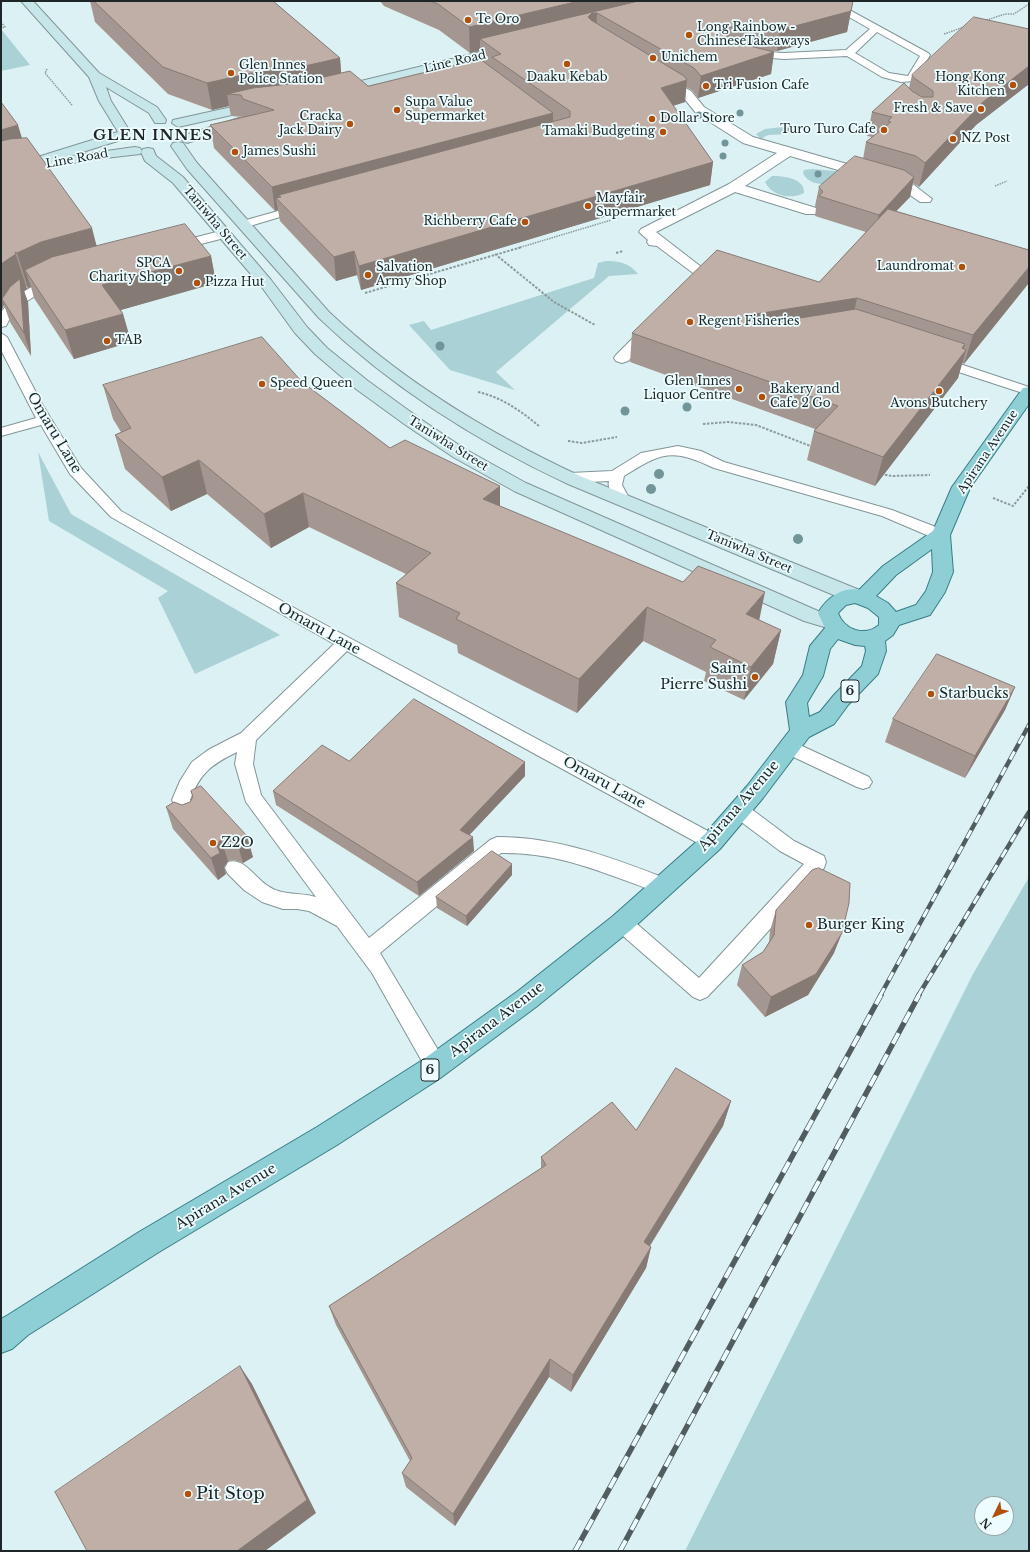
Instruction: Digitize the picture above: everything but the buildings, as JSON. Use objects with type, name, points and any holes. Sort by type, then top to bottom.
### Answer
[{"type":"main road","points":[[27,1],[95,76],[153,110],[160,120]]},
{"type":"main road","name":"Line Road","points":[[322,94],[522,46]]},
{"type":"main road","points":[[95,76],[105,101],[130,128]]},
{"type":"main road","points":[[178,122],[272,107],[183,142]]},
{"type":"main road","name":"Line Road","points":[[178,122],[160,120],[130,128],[14,169],[88,156],[159,152],[183,142]]},
{"type":"main road","name":"Taniwha Street","points":[[178,122],[188,129],[183,142],[192,166],[243,224],[324,315],[344,335],[417,392],[531,460],[570,478],[622,498],[859,597]]},
{"type":"main road","name":"Taniwha Street","points":[[130,128],[119,144],[141,152],[178,180],[266,283],[301,330],[321,350],[362,385],[459,453],[520,487],[834,625]]},
{"type":"main road","name":"Apirana Avenue","points":[[889,621],[923,610],[935,592],[943,572],[941,535],[961,487],[1029,392]]},
{"type":"main road","points":[[622,498],[648,543]]},
{"type":"main road","points":[[859,597],[894,566],[941,535]]},
{"type":"main road","points":[[859,597],[881,607],[888,615],[889,621],[886,630],[874,637],[854,637],[834,625],[828,613],[832,604],[842,598],[859,597]]},
{"type":"main road","points":[[795,739],[796,702],[813,676],[820,646],[834,625]]},
{"type":"main road","name":"Apirana Avenue","points":[[1,1338],[18,1325],[149,1242],[258,1179],[436,1065],[527,999],[622,923],[712,842],[795,739],[827,718],[841,700],[871,669],[876,651],[874,637]]},
{"type":"street","points":[[649,71],[687,94],[700,110],[748,140],[905,185],[925,199]]},
{"type":"street","points":[[683,298],[706,276],[652,238],[787,152]]},
{"type":"street","points":[[734,187],[811,211]]},
{"type":"street","points":[[622,358],[661,319]]},
{"type":"lane","points":[[740,54],[784,56],[849,53],[879,73],[890,78],[901,80],[911,79],[925,55],[826,1]]},
{"type":"lane","points":[[849,53],[876,28]]},
{"type":"lane","points":[[461,61],[472,69]]},
{"type":"lane","points":[[348,77],[358,86]]},
{"type":"lane","points":[[898,91],[901,80]]},
{"type":"lane","points":[[243,224],[315,204]]},
{"type":"lane","points":[[161,251],[224,234]]},
{"type":"lane","points":[[1,323],[11,307],[25,296],[67,277]]},
{"type":"lane","name":"Omaru Lane","points":[[1,337],[44,420],[75,471],[116,514],[345,643],[712,842]]},
{"type":"lane","points":[[927,357],[1029,392]]},
{"type":"lane","points":[[1,432],[44,420]]},
{"type":"lane","points":[[570,478],[604,477],[617,474],[646,456],[678,450],[696,454],[719,465],[899,517],[941,535]]},
{"type":"lane","points":[[617,474],[615,485],[622,498]]},
{"type":"lane","points":[[190,818],[181,800],[185,787],[193,773],[203,761],[247,738],[345,643]]},
{"type":"lane","points":[[247,738],[244,764],[252,797],[346,925],[379,967],[436,1065]]},
{"type":"lane","points":[[795,739],[862,782]]},
{"type":"lane","points":[[622,923],[700,991],[732,958],[817,862],[787,846],[739,810]]},
{"type":"lane","points":[[368,952],[497,845],[519,843],[569,853],[610,865],[663,886]]},
{"type":"lane","points":[[235,868],[250,885],[267,896],[284,902],[297,901],[313,904],[330,912],[346,925]]},
{"type":"path","points":[[980,22],[1004,14],[1014,14],[1029,4]]},
{"type":"path","points":[[1,22],[5,27],[1,28]]},
{"type":"path","points":[[907,46],[965,27]]},
{"type":"path","points":[[45,73],[76,109]]},
{"type":"path","points":[[995,186],[1007,181]]},
{"type":"path","points":[[365,293],[625,215],[652,238]]},
{"type":"path","points":[[495,254],[554,302],[595,325]]},
{"type":"path","points":[[496,399],[512,407]]},
{"type":"path","points":[[995,499],[1014,506],[1029,486]]},
{"type":"shaded area","points":[[1,29],[30,65],[1,71]]},
{"type":"shaded area","points":[[786,128],[787,134],[768,135],[761,139],[756,134],[765,129]]},
{"type":"shaded area","points":[[813,169],[835,171],[838,175],[829,185],[817,183],[807,179],[803,173],[804,170]]},
{"type":"shaded area","points":[[772,176],[787,177],[797,181],[801,184],[804,193],[788,196],[772,191],[765,182]]},
{"type":"shaded area","points":[[606,261],[624,263],[638,274],[609,276],[496,372],[515,390],[450,370],[409,325],[424,321],[431,330],[594,278],[598,263]]},
{"type":"shaded area","points":[[38,452],[71,514],[280,635],[195,674],[158,598],[168,591],[49,521]]},
{"type":"shaded area","points":[[1029,877],[1029,1551],[685,1551],[973,974]]},
{"type":"railway","points":[[880,996],[1029,725]]},
{"type":"railway","points":[[918,996],[1029,812]]},
{"type":"railway","points":[[575,1551],[881,995]]},
{"type":"railway","points":[[620,1551],[919,995]]},
{"type":"place","name":"Te Oro","points":[[468,20]]},
{"type":"place","name":"Long Rainbow - ChineseTakeaways","points":[[689,35]]},
{"type":"place","name":"Unichem","points":[[653,58]]},
{"type":"place","name":"Daaku Kebab","points":[[567,64]]},
{"type":"place","name":"Glen Innes Police Station","points":[[231,73]]},
{"type":"place","name":"Hong Kong Kitchen","points":[[1013,85]]},
{"type":"place","name":"Tri Fusion Cafe","points":[[706,86]]},
{"type":"place","name":"Fresh & Save","points":[[981,109]]},
{"type":"place","name":"Supa Value Supermarket","points":[[397,110]]},
{"type":"place","name":"Dollar Store","points":[[652,119]]},
{"type":"place","name":"Cracka Jack Dairy","points":[[350,124]]},
{"type":"place","name":"Turo Turo Cafe","points":[[884,130]]},
{"type":"place","name":"Tamaki Budgeting","points":[[663,132]]},
{"type":"place","name":"NZ Post","points":[[953,139]]},
{"type":"place","name":"James Sushi","points":[[235,152]]},
{"type":"place","name":"Mayfair Supermarket","points":[[588,206]]},
{"type":"place","name":"Richberry Cafe","points":[[525,222]]},
{"type":"place","name":"Laundromat","points":[[962,267]]},
{"type":"place","name":"SPCA Charity Shop","points":[[179,271]]},
{"type":"place","name":"Salvation Army Shop","points":[[368,275]]},
{"type":"place","name":"Pizza Hut","points":[[197,283]]},
{"type":"place","name":"Regent Fisheries","points":[[690,322]]},
{"type":"place","name":"TAB","points":[[107,341]]},
{"type":"place","name":"Speed Queen","points":[[262,384]]},
{"type":"place","name":"Glen Innes Liquor Centre","points":[[739,389]]},
{"type":"place","name":"Avons Butchery","points":[[939,391]]},
{"type":"place","name":"Bakery and Cafe 2 Go","points":[[762,397]]},
{"type":"place","name":"Saint Pierre Sushi","points":[[755,677]]},
{"type":"place","name":"Starbucks","points":[[931,694]]},
{"type":"place","name":"Z2O","points":[[213,843]]},
{"type":"place","name":"Burger King","points":[[809,925]]},
{"type":"place","name":"Pit Stop","points":[[188,1494]]},
{"type":"district","name":"GLEN INNES","points":[[153,136]]}]
